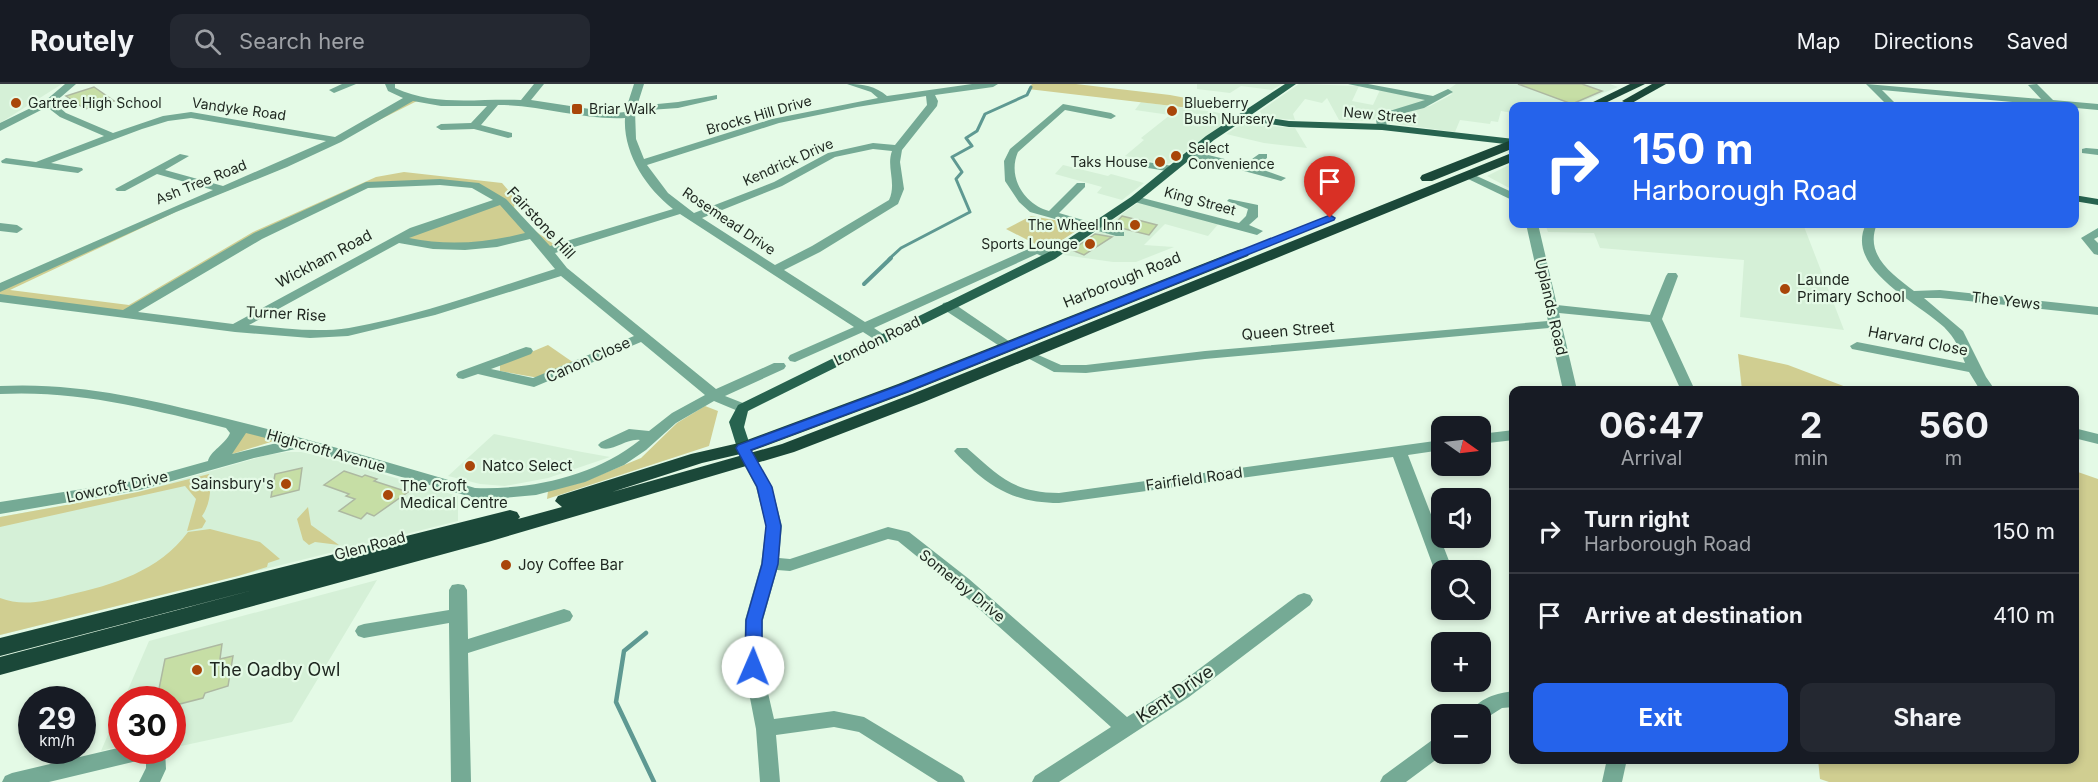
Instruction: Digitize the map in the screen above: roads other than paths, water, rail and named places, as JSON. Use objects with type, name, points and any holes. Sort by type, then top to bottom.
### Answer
[{"type":"highway","points":[[1603,102],[1660,84]]},
{"type":"highway","points":[[1612,102],[1640,89]]},
{"type":"highway","points":[[1623,102],[1640,89]]},
{"type":"highway","points":[[1461,170],[1509,146]]},
{"type":"highway","points":[[746,454],[788,448],[914,400],[1461,170],[1509,153]]},
{"type":"highway","points":[[1461,170],[1509,157]]},
{"type":"highway","name":"Harborough Road","points":[[746,454],[904,388],[1368,202],[1407,191],[1461,170]]},
{"type":"highway","name":"Glen Road","points":[[0,647],[537,510],[704,457],[717,463],[746,454]]},
{"type":"highway","name":"Glen Road","points":[[0,666],[488,536],[746,454]]},
{"type":"main road","name":"London Road","points":[[743,408],[1051,256],[1136,199],[1223,129],[1245,117],[1252,109],[1291,84]]},
{"type":"main road","name":"New Street","points":[[1245,117],[1282,123],[1382,127],[1509,142]]},
{"type":"main road","points":[[2079,199],[2098,202]]},
{"type":"main road","points":[[743,408],[737,415],[736,422],[746,454]]},
{"type":"street","points":[[0,128],[11,120],[48,103],[71,84]]},
{"type":"street","points":[[334,90],[351,84]]},
{"type":"street","points":[[390,84],[391,89],[411,98],[447,104],[524,103],[596,116],[678,105],[714,97]]},
{"type":"street","points":[[524,103],[539,84]]},
{"type":"street","name":"Rosemead Drive","points":[[639,84],[629,112],[629,137],[641,163],[659,191],[694,217],[882,338]]},
{"type":"street","points":[[852,84],[874,90],[885,99]]},
{"type":"street","name":"Brocks Hill Drive","points":[[641,163],[683,153],[775,122],[885,99],[993,84]]},
{"type":"street","points":[[1353,84],[1435,99]]},
{"type":"street","points":[[1872,85],[2032,102]]},
{"type":"street","points":[[1872,85],[1889,102]]},
{"type":"street","points":[[2033,85],[2049,102]]},
{"type":"street","points":[[1382,127],[1381,119],[1386,115],[1421,106],[1448,92]]},
{"type":"street","points":[[776,270],[894,202],[900,184],[894,159],[897,148],[932,106],[933,101],[929,93]]},
{"type":"street","name":"Ash Tree Road","points":[[0,288],[172,210],[337,140],[411,98]]},
{"type":"street","points":[[48,103],[63,115],[112,136]]},
{"type":"street","points":[[474,126],[494,104]]},
{"type":"street","points":[[2079,105],[2098,106]]},
{"type":"street","points":[[1111,116],[1063,107],[1014,151],[1007,170],[1014,190],[1034,210],[1120,234]]},
{"type":"street","name":"Vandyke Road","points":[[37,165],[167,118],[191,115],[337,140]]},
{"type":"street","points":[[441,127],[474,126],[508,135]]},
{"type":"street","name":"Kendrick Drive","points":[[694,217],[778,184],[832,155],[873,146],[897,148]]},
{"type":"street","points":[[2086,151],[2098,152]]},
{"type":"street","points":[[1192,153],[1281,178]]},
{"type":"street","points":[[121,189],[184,156]]},
{"type":"street","points":[[1247,168],[1263,156]]},
{"type":"street","points":[[1121,161],[1173,170]]},
{"type":"street","name":"Vandyke Road","points":[[6,162],[78,170]]},
{"type":"street","points":[[1461,170],[1509,195]]},
{"type":"street","points":[[157,171],[223,189]]},
{"type":"street","name":"Fairstone Hill","points":[[124,314],[258,236],[366,185],[440,182],[475,185],[502,201],[531,235],[549,251],[563,271],[642,337],[714,395],[726,403],[743,408]]},
{"type":"street","points":[[1051,215],[1081,185]]},
{"type":"street","name":"King Street","points":[[1136,199],[1257,231]]},
{"type":"street","name":"Wickham Road","points":[[235,328],[414,230],[502,201]]},
{"type":"street","points":[[1233,201],[1254,207],[1251,217],[1241,227]]},
{"type":"street","points":[[549,251],[683,209]]},
{"type":"street","points":[[0,227],[17,229]]},
{"type":"street","name":"Uplands Road","points":[[1533,228],[1569,386]]},
{"type":"street","points":[[1868,228],[1865,235],[1868,251],[1882,271],[1938,315],[1958,335],[1972,358],[1974,369],[1985,386]]},
{"type":"street","points":[[2098,232],[2087,238],[2098,251]]},
{"type":"street","points":[[398,239],[429,246],[471,248],[499,244],[531,235]]},
{"type":"street","name":"London Road","points":[[795,358],[1037,250],[1051,256]]},
{"type":"street","name":"Turner Rise","points":[[0,297],[235,328],[310,334],[348,332],[430,312],[563,271]]},
{"type":"street","points":[[1672,276],[1655,319],[1686,386]]},
{"type":"street","name":"The Yews","points":[[1914,295],[1940,294],[2098,311]]},
{"type":"street","points":[[948,306],[1009,346]]},
{"type":"street","points":[[1551,308],[1655,319]]},
{"type":"street","name":"Queen Street","points":[[1027,354],[1059,369],[1086,369],[1205,355],[1555,324]]},
{"type":"street","name":"Canon Close","points":[[480,369],[533,387],[642,337]]},
{"type":"street","name":"Harvard Close","points":[[1857,346],[1974,369]]},
{"type":"street","points":[[463,375],[526,351]]},
{"type":"street","points":[[606,444],[629,434],[653,436],[670,420],[714,395],[779,366]]},
{"type":"street","name":"Highcroft Avenue","points":[[0,390],[42,388],[110,397],[235,425],[475,493],[497,496],[521,493],[584,476],[629,455],[653,436]]},
{"type":"street","points":[[206,466],[227,451],[236,441],[238,433],[235,425]]},
{"type":"street","points":[[2079,433],[2098,439]]},
{"type":"street","points":[[1491,438],[1509,436]]},
{"type":"street","name":"Lowcroft Drive","points":[[0,508],[140,484],[253,453],[303,443]]},
{"type":"street","name":"Fairfield Road","points":[[962,451],[1002,487],[1021,496],[1039,499],[1431,447]]},
{"type":"street","points":[[1399,451],[1440,560]]},
{"type":"street","points":[[746,454],[764,487],[774,526],[770,564],[754,620],[753,667],[766,729],[770,782]]},
{"type":"street","name":"Somerby Drive","points":[[770,564],[790,565],[888,533],[903,536],[963,584],[1125,728]]},
{"type":"street","points":[[458,590],[460,708],[458,781]]},
{"type":"street","name":"Kent Drive","points":[[1042,782],[1182,692],[1304,600]]},
{"type":"street","points":[[364,631],[458,615]]},
{"type":"street","points":[[459,649],[564,616]]},
{"type":"street","points":[[1491,706],[1498,701],[1509,700]]},
{"type":"street","points":[[766,729],[817,720],[864,725],[955,782]]},
{"type":"street","points":[[12,782],[141,751],[157,754],[156,769],[149,782]]},
{"type":"street","points":[[1390,782],[1431,752]]},
{"type":"street","points":[[1612,782],[1616,764]]},
{"type":"waterway","points":[[889,259],[901,248],[970,212],[956,179],[962,172],[952,157],[972,146],[966,138],[977,131],[985,114],[1027,95],[1031,87]]},
{"type":"waterway","points":[[864,284],[891,258]]},
{"type":"waterway","points":[[646,633],[624,651],[616,702],[654,782]]},
{"type":"place","name":"Gartree High School","points":[[16,103]]},
{"type":"place","name":"Briar Walk","points":[[577,109]]},
{"type":"place","name":"Blueberry Bush Nursery","points":[[1172,111]]},
{"type":"place","name":"Select Convenience","points":[[1176,156]]},
{"type":"place","name":"Taks House","points":[[1160,162]]},
{"type":"place","name":"The Wheel Inn","points":[[1135,225]]},
{"type":"place","name":"Sports Lounge","points":[[1090,244]]},
{"type":"place","name":"Launde Primary School","points":[[1785,289]]},
{"type":"place","name":"Natco Select","points":[[470,466]]},
{"type":"place","name":"Sainsbury's","points":[[286,484]]},
{"type":"place","name":"The Croft Medical Centre","points":[[388,495]]},
{"type":"place","name":"Joy Coffee Bar","points":[[506,565]]},
{"type":"place","name":"The Oadby Owl","points":[[197,670]]}]
